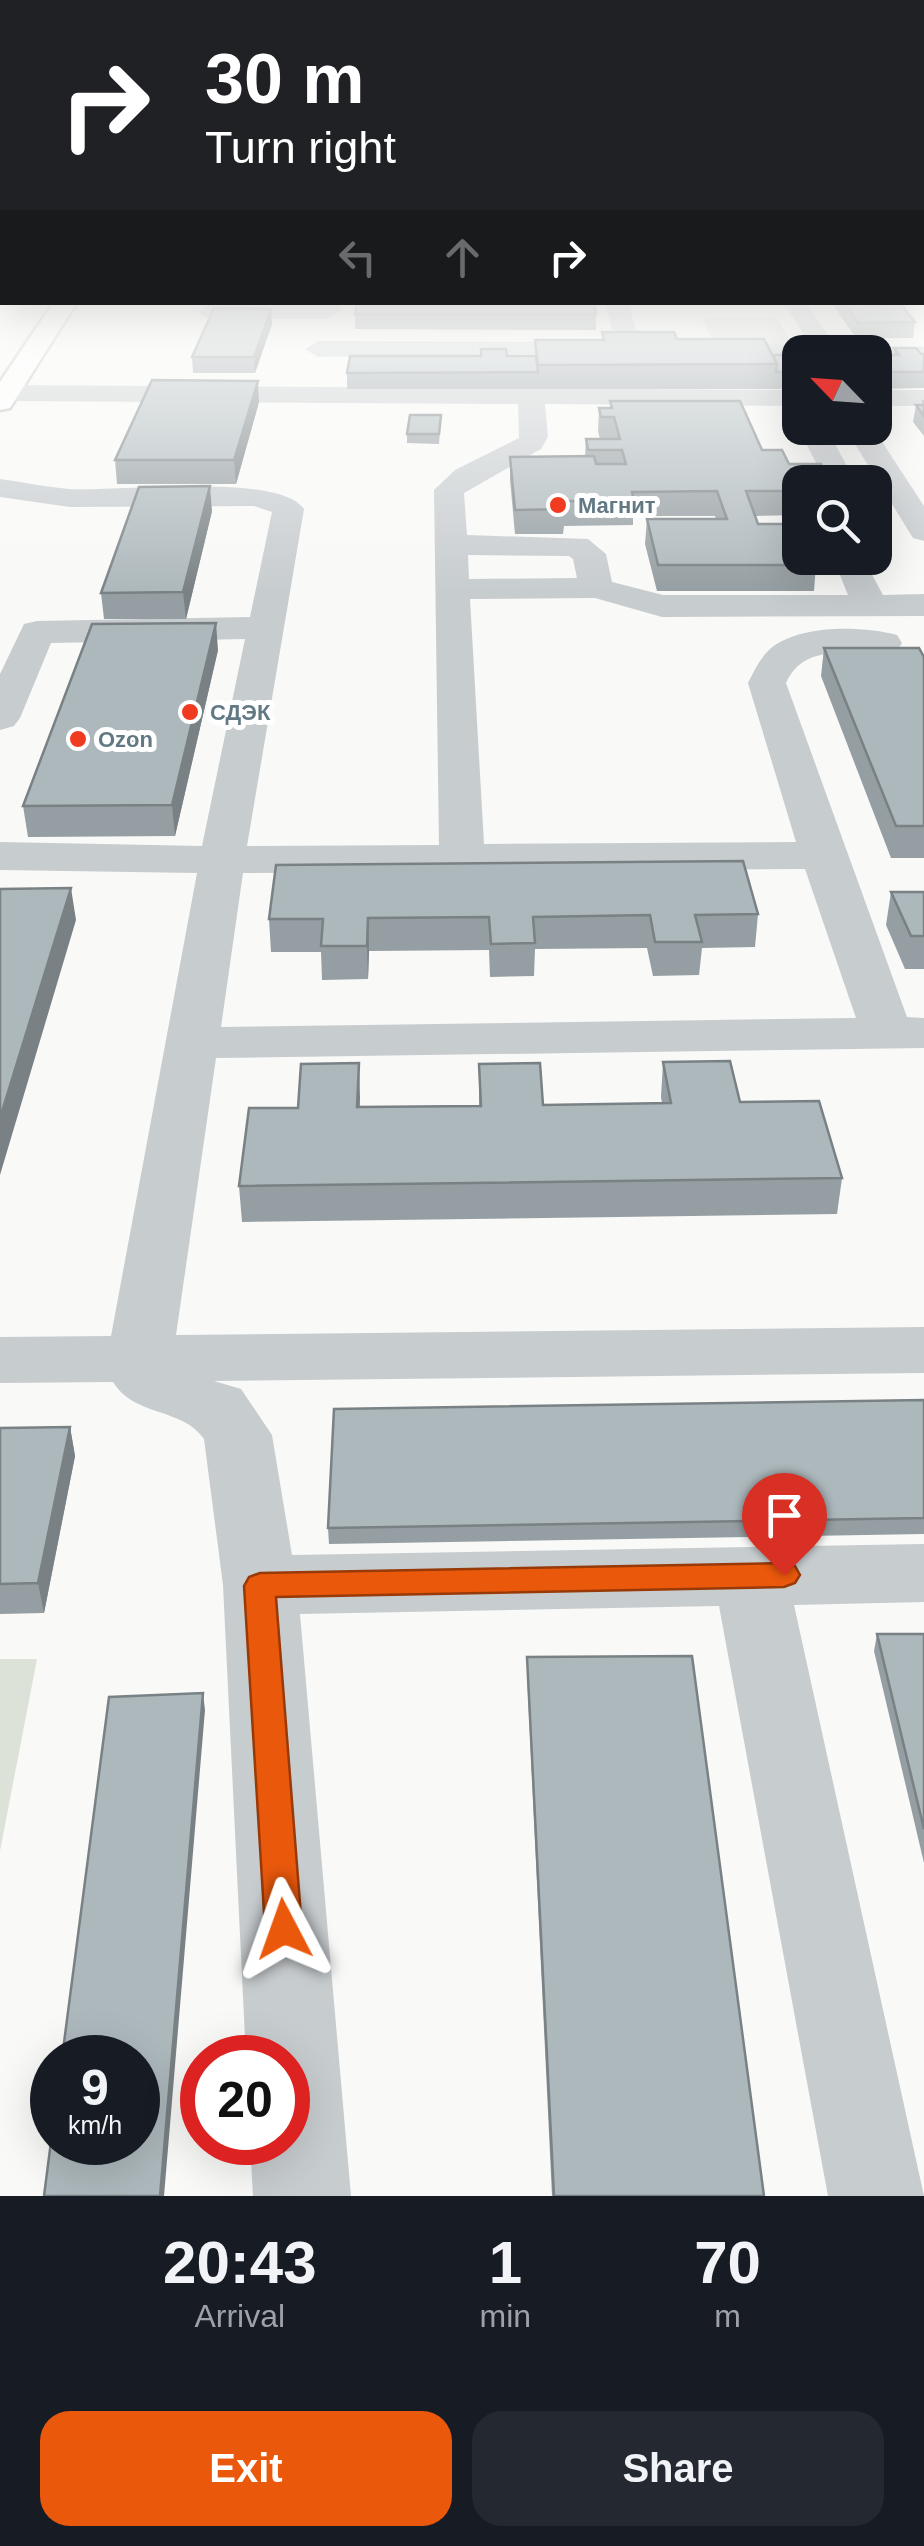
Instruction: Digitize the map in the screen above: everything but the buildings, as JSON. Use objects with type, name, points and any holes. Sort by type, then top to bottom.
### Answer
[{"type":"street","points":[[306,397],[308,387]]},
{"type":"street","points":[[4,392],[782,400]]},
{"type":"street","points":[[462,858],[450,490],[466,476],[531,443],[531,398]]},
{"type":"street","points":[[892,398],[924,398]]},
{"type":"street","points":[[870,445],[924,532]]},
{"type":"street","points":[[0,488],[58,497],[276,500],[288,509],[190,1043],[140,1358],[143,1376],[160,1388],[217,1406],[238,1435],[260,1586],[302,2196]]},
{"type":"street","points":[[453,544],[576,546],[589,554],[596,588]]},
{"type":"street","points":[[855,575],[870,606]]},
{"type":"street","points":[[454,589],[596,588],[662,606],[924,606]]},
{"type":"street","points":[[0,718],[37,632],[266,628]]},
{"type":"street","points":[[190,1043],[906,1033],[823,855],[767,683],[783,657],[799,646],[924,643]]},
{"type":"street","points":[[0,856],[222,860],[823,855]]},
{"type":"street","points":[[0,1360],[924,1350]]},
{"type":"street","points":[[260,1586],[924,1573]]},
{"type":"street","points":[[750,1575],[877,2196]]},
{"type":"shaded area","points":[[0,1659],[37,1659],[0,1851]]},
{"type":"place","name":"Магнит","points":[[558,505]]},
{"type":"place","name":"СДЭК","points":[[190,712]]},
{"type":"place","name":"Ozon","points":[[78,739]]},
{"type":"route","points":[[284,1929],[260,1586],[784,1575]]}]
